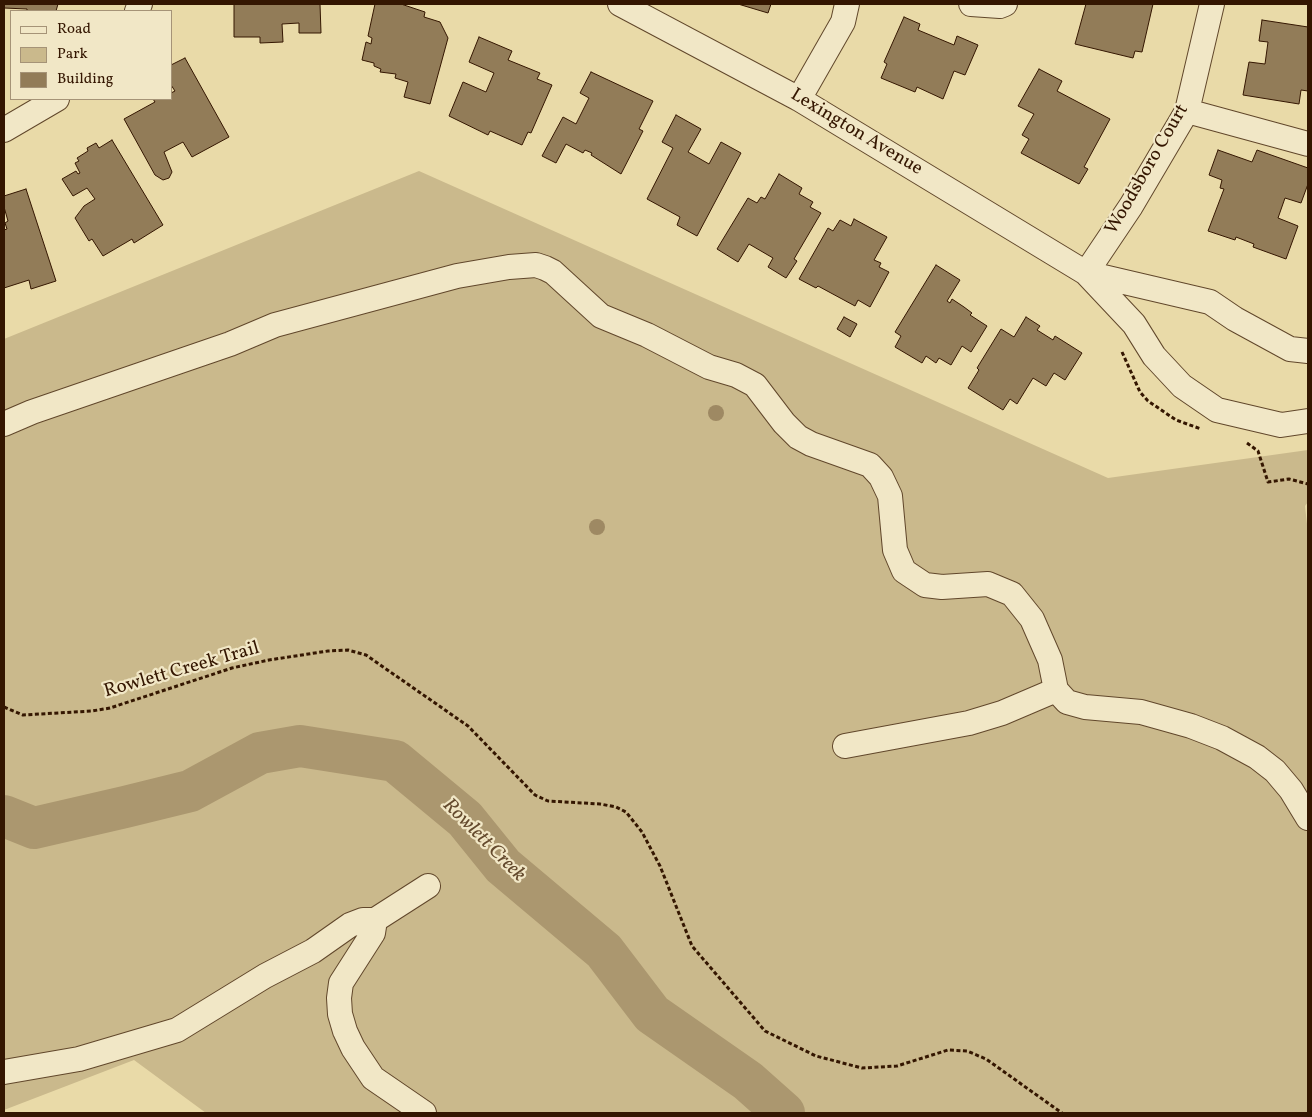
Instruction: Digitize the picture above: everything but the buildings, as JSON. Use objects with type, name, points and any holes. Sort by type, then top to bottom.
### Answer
[{"type":"street","name":"Lexington Avenue","points":[[620,4],[799,99],[1086,273],[1134,324],[1154,356],[1182,386],[1217,410],[1281,426],[1308,421]]},
{"type":"street","points":[[799,99],[843,22],[847,4]]},
{"type":"street","points":[[971,4],[1000,6],[1006,4]]},
{"type":"street","name":"Woodsboro Court","points":[[1086,273],[1131,206],[1187,111],[1212,4]]},
{"type":"street","points":[[4,130],[55,100]]},
{"type":"street","points":[[1187,111],[1308,144]]},
{"type":"street","points":[[4,424],[32,412],[230,344],[275,325],[456,276],[509,267],[536,266],[554,272],[601,316],[647,334],[702,364],[756,385],[791,431],[805,441],[870,465],[881,477],[890,496],[896,550],[904,571],[925,585],[942,587],[988,584],[1012,594],[1026,610],[1039,633],[1050,660],[1056,690],[1067,702],[1075,705],[1142,712],[1191,726],[1234,744],[1257,756],[1275,771],[1291,790],[1308,818]]},
{"type":"street","name":"Lexington Avenue","points":[[1086,273],[1210,302],[1235,320],[1290,349],[1308,351]]},
{"type":"street","points":[[846,746],[969,723],[1002,713],[1056,690]]},
{"type":"street","points":[[4,1072],[80,1059],[177,1030],[265,976],[313,951],[350,925],[363,920],[375,920],[428,886]]},
{"type":"street","points":[[375,920],[373,933],[341,983],[339,998],[342,1022],[353,1048],[373,1078],[424,1113]]},
{"type":"path","name":"Rowlett Creek Trail","points":[[4,708],[23,715],[92,711],[110,708],[232,668],[269,660],[328,651],[348,650],[366,655],[468,726],[535,795],[548,801],[616,806],[626,812],[642,832],[660,866],[692,946],[765,1031],[816,1056],[862,1068],[897,1066],[948,1050],[967,1051],[986,1059],[1062,1113]]},
{"type":"green space","points":[[419,171],[1108,478],[1308,450],[1308,502],[1305,506],[1308,533],[1308,1113],[206,1113],[134,1060],[4,1110],[4,339]]},
{"type":"waterway","name":"Rowlett Creek","points":[[4,816],[34,828],[125,807],[190,791],[260,753],[300,746],[395,761],[465,819],[503,866],[604,951],[652,1014],[748,1081],[784,1113]]}]
